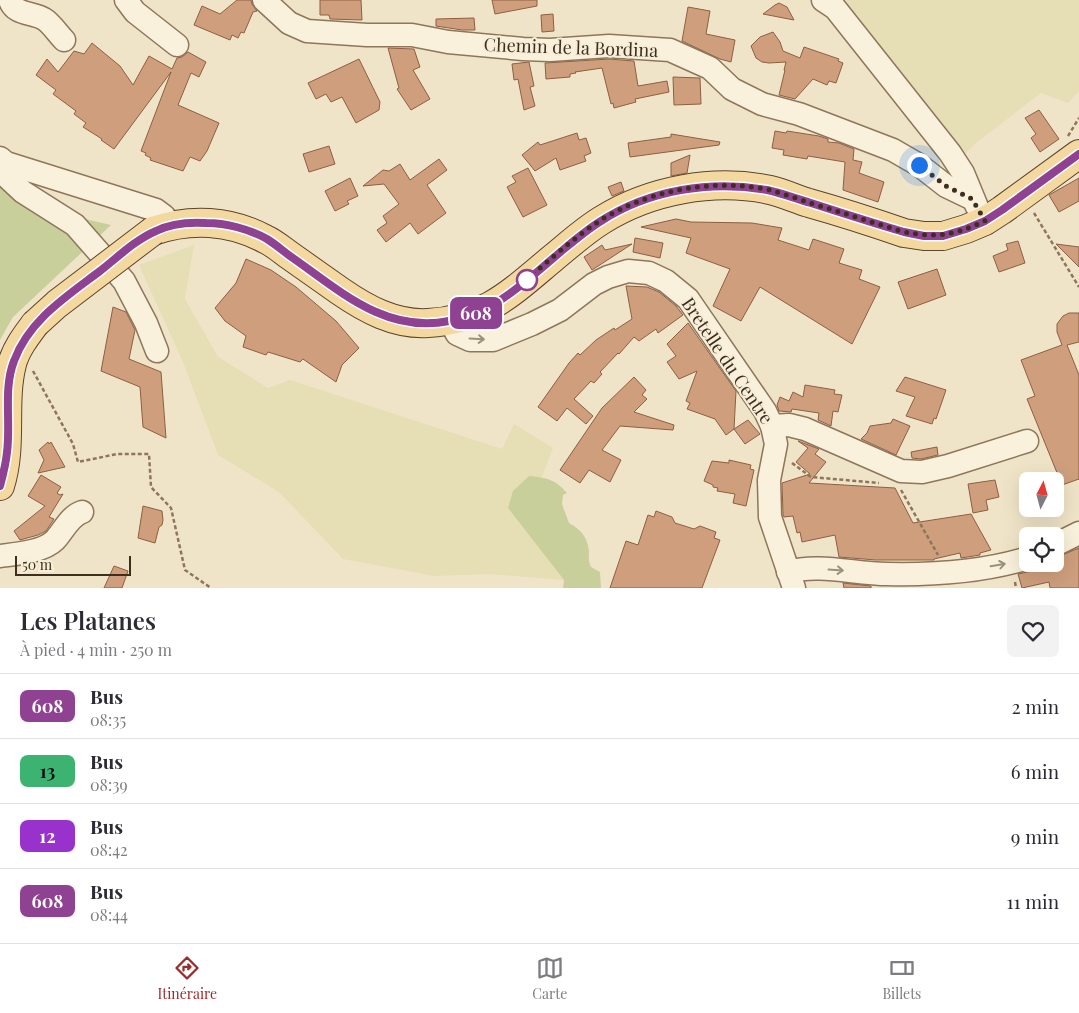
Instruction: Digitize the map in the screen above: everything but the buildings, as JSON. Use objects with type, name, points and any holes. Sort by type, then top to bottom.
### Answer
[{"type":"main road","points":[[0,486],[7,452],[4,426],[12,364],[22,342],[35,324],[88,280],[162,228],[192,222],[217,223],[242,229],[266,239],[362,307],[401,321],[425,324],[450,321],[483,312],[514,290],[601,220],[651,197],[679,190],[714,186],[769,190],[904,232],[924,236],[943,236],[966,229],[979,210],[1079,154]]},
{"type":"street","points":[[10,0],[11,4],[18,10],[45,19],[64,40]]},
{"type":"street","points":[[126,0],[135,12],[177,45]]},
{"type":"street","name":"Chemin de la Bordina","points":[[264,0],[290,23],[307,31],[367,35],[412,35],[448,42],[522,49],[550,50],[609,46],[670,50],[710,68],[732,89],[762,104],[798,114],[893,150],[919,165],[979,210]]},
{"type":"street","points":[[823,0],[836,8],[950,153],[964,173],[979,210]]},
{"type":"street","points":[[3,161],[156,210],[164,216],[162,228]]},
{"type":"street","points":[[3,161],[8,178],[23,192],[76,226],[124,281],[158,351]]},
{"type":"street","name":"Bretelle du Centre","points":[[450,321],[458,334],[470,340],[492,340],[532,324],[560,310],[594,284],[608,277],[628,271],[649,273],[666,281],[688,299],[765,411],[772,426],[776,444],[769,480],[770,517],[791,580]]},
{"type":"street","points":[[483,312],[488,321],[496,328],[510,332]]},
{"type":"street","points":[[772,426],[789,425],[805,429],[901,471],[922,472],[948,466],[1027,440]]},
{"type":"street","points":[[0,556],[27,553],[53,542],[75,514],[82,512]]},
{"type":"street","points":[[1064,540],[1079,532]]},
{"type":"street","points":[[791,580],[802,568],[886,574],[947,572],[1019,561]]},
{"type":"path","points":[[1026,217],[1034,213],[1079,287]]},
{"type":"path","points":[[12,364],[32,370],[73,444],[78,462],[117,454],[149,454],[151,487],[171,508],[185,570],[211,588]]},
{"type":"path","points":[[774,451],[810,477],[879,484]]},
{"type":"path","points":[[899,485],[947,572]]},
{"type":"shaded area","points":[[837,0],[1079,0],[1079,91],[1068,103],[1041,93],[976,143],[947,172]]},
{"type":"shaded area","points":[[194,245],[185,299],[218,357],[268,388],[290,380],[502,449],[514,424],[553,448],[542,477],[529,477],[508,508],[564,580],[488,574],[435,576],[343,559],[279,492],[218,455],[183,362],[139,265]]},
{"type":"green space","points":[[0,185],[42,209],[111,225],[13,317],[0,340]]},
{"type":"green space","points":[[529,476],[550,480],[567,493],[563,495],[562,504],[569,523],[577,528],[585,537],[591,567],[600,572],[601,588],[563,588],[564,580],[508,508],[513,491]]},
{"type":"bus line","name":"608","points":[[0,486],[7,452],[12,364],[22,342],[35,324],[57,304],[134,244],[153,231],[170,225],[192,222],[217,223],[242,229],[266,239],[362,307],[401,321],[425,324],[450,321],[483,312],[498,303],[601,220],[651,197],[679,190],[714,186],[769,190],[904,232],[924,236],[943,236],[985,221],[1079,154]]},
{"type":"route","points":[[527,280],[601,220],[651,197],[679,190],[714,186],[769,190],[904,232],[924,236],[943,236],[985,221],[972,199],[946,186],[919,165]]}]
